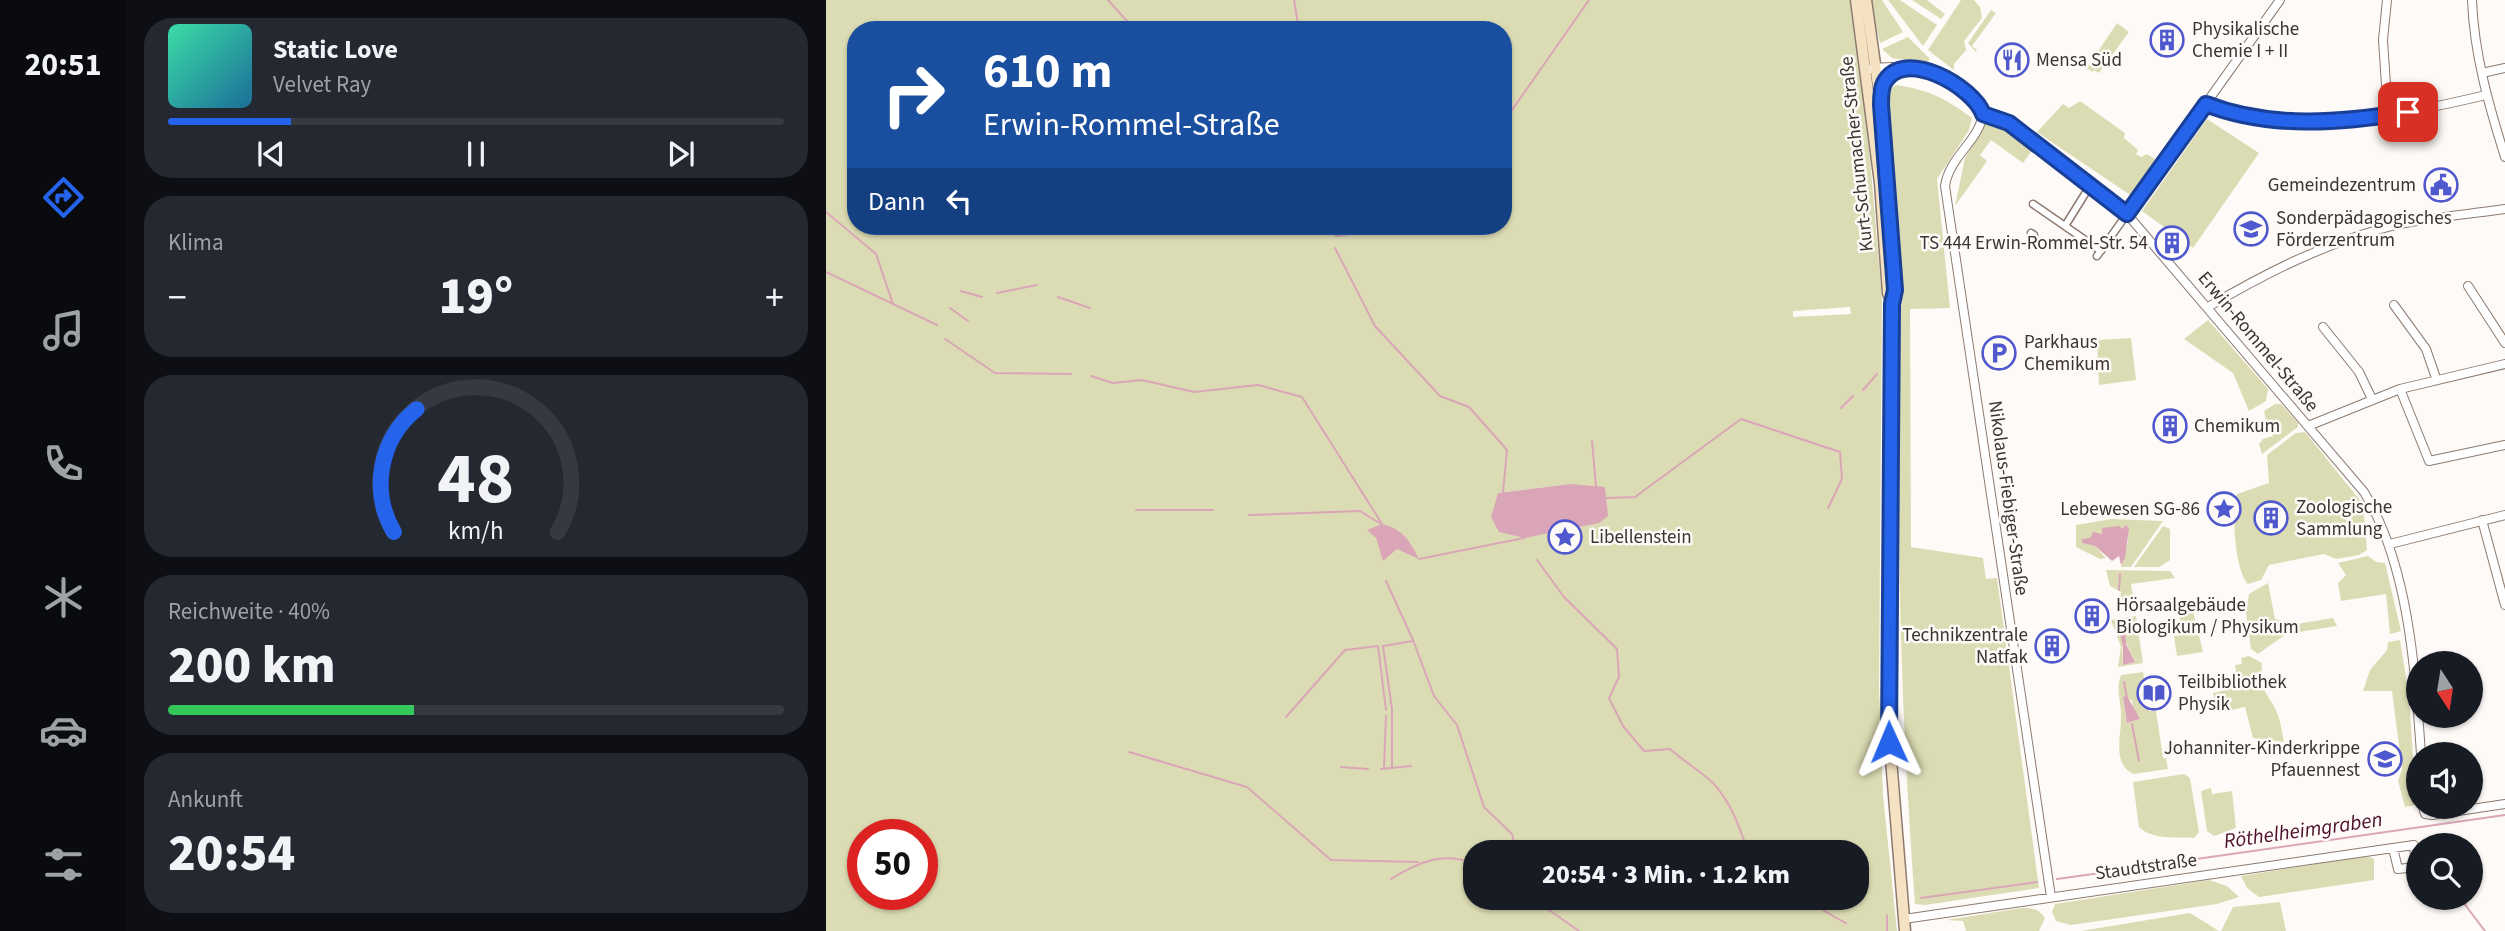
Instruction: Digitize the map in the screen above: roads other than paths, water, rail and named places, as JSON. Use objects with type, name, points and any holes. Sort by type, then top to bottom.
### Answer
[{"type":"main road","name":"Kurt-Schumacher-Straße","points":[[1856,0],[1881,105],[1893,230],[1895,290],[1892,304],[1888,722],[1893,812],[1905,931]]},
{"type":"main road","name":"Kurt-Schumacher-Straße","points":[[1866,0],[1888,293],[1892,304]]},
{"type":"street","points":[[2034,204],[2099,253],[2280,0]]},
{"type":"street","points":[[2387,0],[2382,40],[2388,115]]},
{"type":"street","points":[[2472,0],[2486,95],[2505,157]]},
{"type":"street","name":"Erwin-Rommel-Straße","points":[[1871,69],[1906,67],[1928,71],[1947,80],[1975,100],[1983,114],[2009,123],[2122,222],[2208,307],[2364,492],[2390,544],[2413,674],[2419,742]]},
{"type":"street","points":[[1881,105],[1883,85],[1889,75],[1906,67]]},
{"type":"street","points":[[2482,73],[2505,68]]},
{"type":"street","points":[[2206,104],[2234,114],[2283,121],[2388,115],[2486,95]]},
{"type":"street","name":"Nikolaus-Fiebiger-Straße","points":[[1983,114],[1979,125],[1947,174],[1945,186],[2051,897]]},
{"type":"street","points":[[2067,230],[2088,189]]},
{"type":"street","points":[[2208,307],[2295,259],[2340,241],[2411,222],[2505,209]]},
{"type":"street","points":[[2468,286],[2505,343]]},
{"type":"street","points":[[2394,306],[2426,349],[2436,378]]},
{"type":"street","points":[[2323,327],[2359,372],[2372,399]]},
{"type":"street","points":[[2308,426],[2400,389],[2436,378],[2505,364]]},
{"type":"street","points":[[2400,389],[2429,461],[2505,444]]},
{"type":"street","points":[[2390,544],[2505,515]]},
{"type":"street","points":[[2482,520],[2505,604]]},
{"type":"street","points":[[2483,806],[2505,804]]},
{"type":"street","name":"Staudtstraße","points":[[1904,919],[2393,848]]},
{"type":"waterway","points":[[1108,0],[1127,21]]},
{"type":"waterway","points":[[1294,0],[1298,21]]},
{"type":"waterway","points":[[1512,110],[1589,0]]},
{"type":"waterway","points":[[826,212],[847,230]]},
{"type":"waterway","points":[[853,235],[876,254],[893,304]]},
{"type":"waterway","points":[[1336,235],[1343,235]]},
{"type":"waterway","points":[[1335,248],[1375,326],[1440,396],[1469,407],[1507,450],[1503,493]]},
{"type":"waterway","points":[[826,272],[937,325]]},
{"type":"waterway","points":[[997,293],[1037,285]]},
{"type":"waterway","points":[[961,291],[982,297]]},
{"type":"waterway","points":[[1058,297],[1090,308]]},
{"type":"waterway","points":[[950,308],[968,321]]},
{"type":"waterway","points":[[945,339],[995,373],[1071,374]]},
{"type":"waterway","points":[[1863,390],[1877,374]]},
{"type":"waterway","points":[[1091,376],[1113,383],[1142,380],[1194,392],[1258,385],[1302,397],[1382,524]]},
{"type":"waterway","points":[[1841,408],[1853,396]]},
{"type":"waterway","points":[[1606,498],[1635,497],[1741,419],[1840,452],[1842,479],[1828,508]]},
{"type":"waterway","points":[[1592,441],[1596,486]]},
{"type":"waterway","points":[[1136,510],[1213,510]]},
{"type":"waterway","points":[[1249,515],[1360,511],[1381,524]]},
{"type":"waterway","points":[[1419,559],[1524,538]]},
{"type":"waterway","points":[[1537,560],[1564,597],[1617,649],[1619,677],[1609,698],[1623,726],[1644,751],[1670,749],[1713,783],[1730,807],[1744,840]]},
{"type":"waterway","points":[[2119,590],[2120,574]]},
{"type":"waterway","points":[[1386,581],[1413,640],[1434,696],[1457,725],[1484,807],[1512,834],[1513,840]]},
{"type":"waterway","points":[[1392,768],[1392,709],[1383,646],[1413,641]]},
{"type":"waterway","points":[[1286,717],[1345,650],[1378,646],[1386,710]]},
{"type":"waterway","points":[[2124,682],[2127,698]]},
{"type":"waterway","points":[[1384,767],[1386,716]]},
{"type":"waterway","points":[[2132,724],[2139,761]]},
{"type":"waterway","points":[[1129,752],[1247,787],[1331,860],[1418,862]]},
{"type":"waterway","points":[[1381,769],[1411,766]]},
{"type":"waterway","points":[[1341,767],[1368,769]]},
{"type":"waterway","name":"Röthelheimgraben","points":[[2147,866],[2505,815]]},
{"type":"waterway","points":[[1391,879],[1432,860],[1463,860]]},
{"type":"waterway","name":"Röthelheimgraben","points":[[2057,879],[2129,869]]},
{"type":"waterway","name":"Röthelheimgraben","points":[[1921,898],[2037,882]]},
{"type":"waterway","points":[[1549,910],[1579,931]]},
{"type":"waterway","points":[[1823,910],[1846,923]]},
{"type":"waterway","points":[[2469,910],[2485,931]]},
{"type":"waterway","points":[[1887,915],[1887,931]]},
{"type":"place","name":"Physikalische Chemie I + II","points":[[2167,40]]},
{"type":"place","name":"Mensa Süd","points":[[2012,60]]},
{"type":"place","name":"Gemeindezentrum","points":[[2441,185]]},
{"type":"place","name":"Sonderpädagogisches Förderzentrum","points":[[2251,229]]},
{"type":"place","name":"TS 444 Erwin-Rommel-Str. 54","points":[[2172,243]]},
{"type":"place","name":"Parkhaus Chemikum","points":[[1999,353]]},
{"type":"place","name":"Chemikum","points":[[2170,426]]},
{"type":"place","name":"Lebewesen SG-86","points":[[2224,509]]},
{"type":"place","name":"Zoologische Sammlung","points":[[2271,518]]},
{"type":"place","name":"Libellenstein","points":[[1565,537]]},
{"type":"place","name":"Hörsaalgebäude Biologikum / Physikum","points":[[2092,616]]},
{"type":"place","name":"Technikzentrale Natfak","points":[[2052,646]]},
{"type":"place","name":"Teilbibliothek Physik","points":[[2154,693]]},
{"type":"place","name":"Johanniter-Kinderkrippe Pfauennest","points":[[2385,759]]}]
